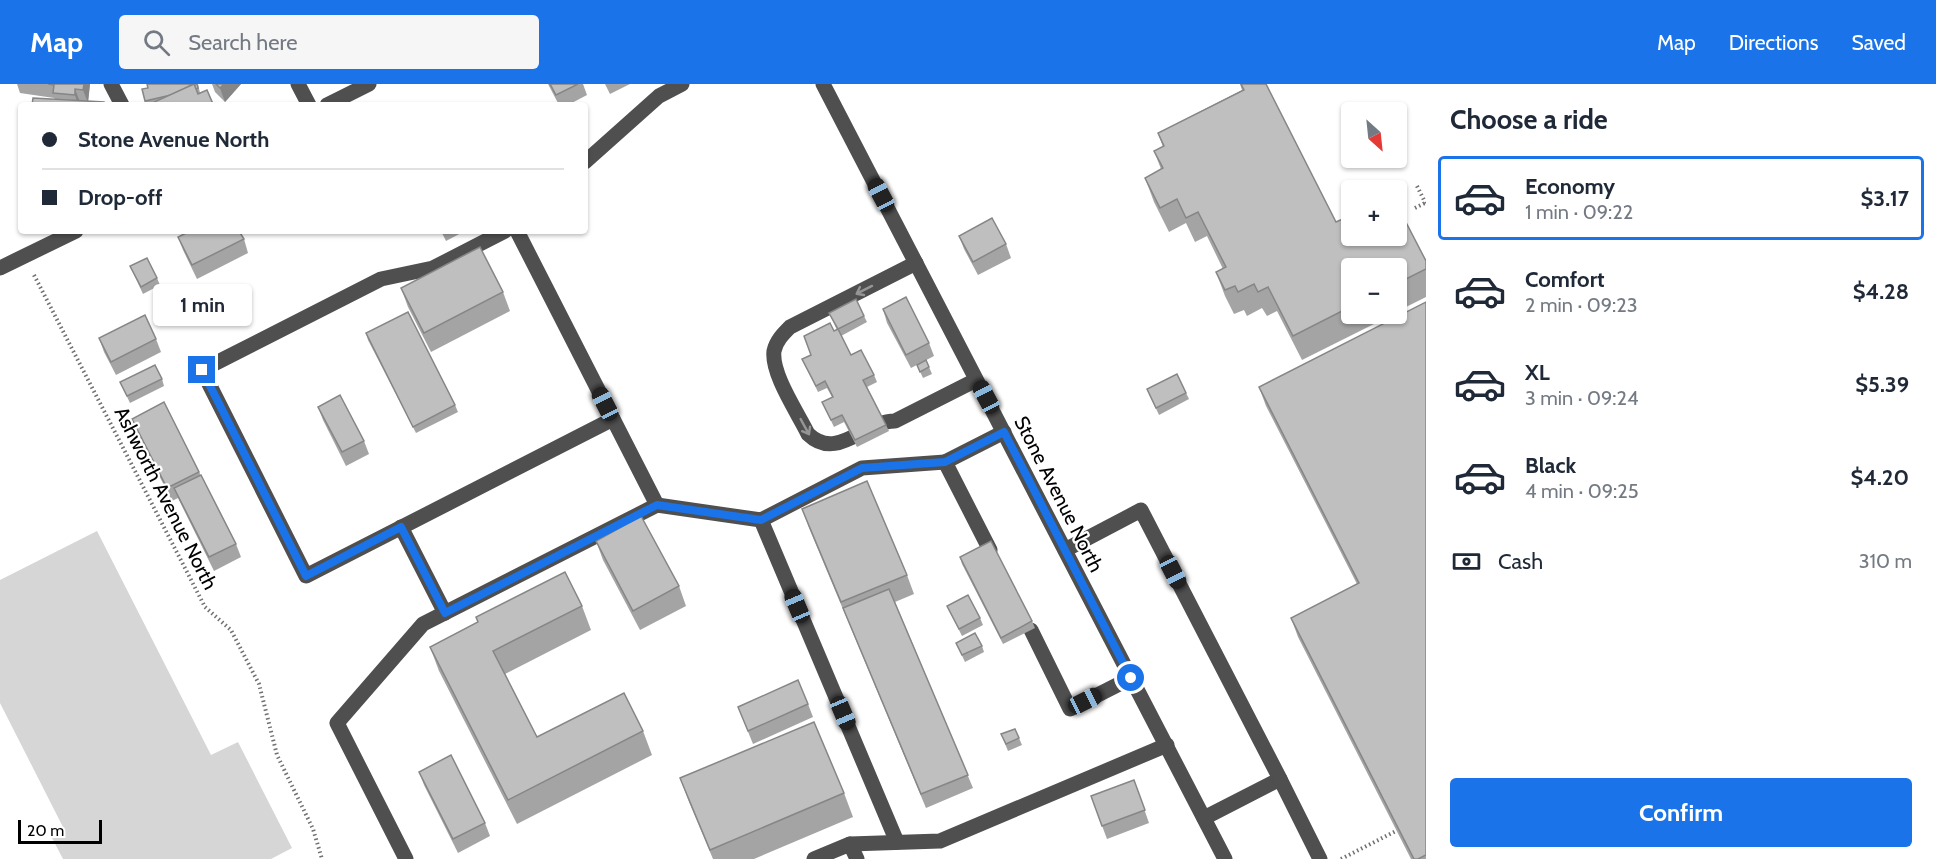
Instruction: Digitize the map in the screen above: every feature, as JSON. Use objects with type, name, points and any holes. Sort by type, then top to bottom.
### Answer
[{"type":"street","points":[[111,84],[120,102]]},
{"type":"street","points":[[298,84],[307,102]]},
{"type":"street","points":[[333,102],[369,84]]},
{"type":"street","points":[[588,159],[659,96],[682,84]]},
{"type":"street","name":"Stone Avenue North","points":[[823,84],[1226,859]]},
{"type":"street","points":[[0,268],[70,234]]},
{"type":"street","points":[[499,234],[433,268],[381,279],[202,370],[306,576],[613,419]]},
{"type":"street","points":[[519,234],[657,505]]},
{"type":"street","points":[[916,263],[790,327],[779,339],[774,351],[775,369],[808,434],[816,442],[828,445],[841,443],[883,421],[895,421],[976,380]]},
{"type":"street","points":[[406,859],[337,723],[423,624],[657,505],[761,520],[862,468],[945,462],[1004,432]]},
{"type":"street","points":[[945,462],[990,550]]},
{"type":"street","points":[[1065,550],[1141,510],[1320,859]]},
{"type":"street","points":[[761,520],[897,842]]},
{"type":"street","points":[[401,527],[445,613]]},
{"type":"street","points":[[1031,630],[1070,709],[1131,678]]},
{"type":"street","points":[[814,859],[850,844],[940,841],[1167,746]]},
{"type":"street","points":[[1204,818],[1280,778]]},
{"type":"street","points":[[850,844],[857,859]]},
{"type":"path","points":[[1415,208],[1426,204],[1417,186]]},
{"type":"path","name":"Ashworth Avenue North","points":[[36,280],[205,607],[231,630],[259,684],[277,755],[313,830],[322,859]]},
{"type":"path","points":[[1340,859],[1396,831]]},
{"type":"shaded area","points":[[97,531],[211,755],[238,742],[292,848],[271,859],[63,859],[51,836],[64,829],[0,703],[0,580]]},
{"type":"building","points":[[48,84],[84,84],[83,90],[75,89],[75,95],[53,93],[54,85]]},
{"type":"building","points":[[147,84],[194,84],[171,95],[145,101],[142,89],[148,88]]},
{"type":"building","points":[[194,84],[198,94],[207,90],[212,102],[154,102]]},
{"type":"building","points":[[550,84],[578,84],[556,95]]},
{"type":"building","points":[[1241,84],[1266,84],[1336,222],[1341,220],[1341,246],[1407,246],[1407,224],[1426,261],[1426,269],[1407,278],[1407,258],[1341,258],[1341,312],[1293,336],[1268,287],[1258,292],[1254,284],[1238,292],[1235,286],[1225,290],[1216,272],[1226,267],[1198,212],[1186,218],[1177,199],[1160,208],[1145,178],[1163,168],[1154,151],[1164,146],[1158,133],[1244,90]]},
{"type":"building","points":[[33,98],[104,102],[32,102]]},
{"type":"building","points":[[992,218],[1006,244],[973,262],[959,236]]},
{"type":"building","points":[[184,234],[241,234],[244,239],[192,265],[178,237]]},
{"type":"building","points":[[480,247],[503,292],[424,333],[401,288]]},
{"type":"building","points":[[147,258],[157,278],[141,287],[130,266]]},
{"type":"building","points":[[906,297],[929,343],[906,355],[883,309]]},
{"type":"building","points":[[856,299],[864,316],[838,329],[829,313]]},
{"type":"building","points":[[1426,302],[1426,855],[1418,859],[1414,859],[1291,618],[1359,583],[1259,387],[1383,324],[1407,324],[1407,312]]},
{"type":"building","points":[[408,312],[455,405],[413,427],[366,333]]},
{"type":"building","points":[[145,315],[156,339],[111,362],[99,338]]},
{"type":"building","points":[[830,323],[834,331],[838,329],[851,355],[861,350],[874,375],[863,380],[886,425],[855,440],[842,415],[831,420],[822,402],[833,397],[825,381],[816,386],[802,359],[811,355],[804,336]]},
{"type":"building","points":[[926,360],[929,367],[920,372],[917,365]]},
{"type":"building","points":[[155,365],[162,379],[127,396],[120,382]]},
{"type":"building","points":[[1177,374],[1186,393],[1156,408],[1147,389]]},
{"type":"building","points":[[340,395],[364,441],[342,452],[318,407]]},
{"type":"building","points":[[164,402],[199,472],[167,488],[132,419]]},
{"type":"building","points":[[201,475],[236,544],[209,557],[174,488]]},
{"type":"building","points":[[867,481],[907,575],[841,602],[802,509]]},
{"type":"building","points":[[641,516],[679,586],[633,611],[596,541]]},
{"type":"building","points":[[991,541],[1032,621],[1001,638],[960,557]]},
{"type":"building","points":[[565,572],[582,606],[493,651],[537,737],[624,693],[643,731],[508,800],[430,647],[478,622],[476,617]]},
{"type":"building","points":[[889,589],[968,775],[921,794],[843,608]]},
{"type":"building","points":[[968,595],[980,618],[959,629],[947,606]]},
{"type":"building","points":[[975,633],[982,646],[962,655],[956,643]]},
{"type":"building","points":[[798,680],[808,704],[748,731],[738,707]]},
{"type":"building","points":[[814,722],[844,793],[710,850],[680,778]]},
{"type":"building","points":[[1015,729],[1019,738],[1006,744],[1001,734]]},
{"type":"building","points":[[451,755],[485,823],[453,839],[419,772]]},
{"type":"building","points":[[1134,780],[1145,810],[1102,826],[1091,796]]},
{"type":"route","points":[[202,370],[306,576],[401,527],[445,613],[657,505],[761,520],[862,468],[945,462],[1004,432],[1131,678]]}]
